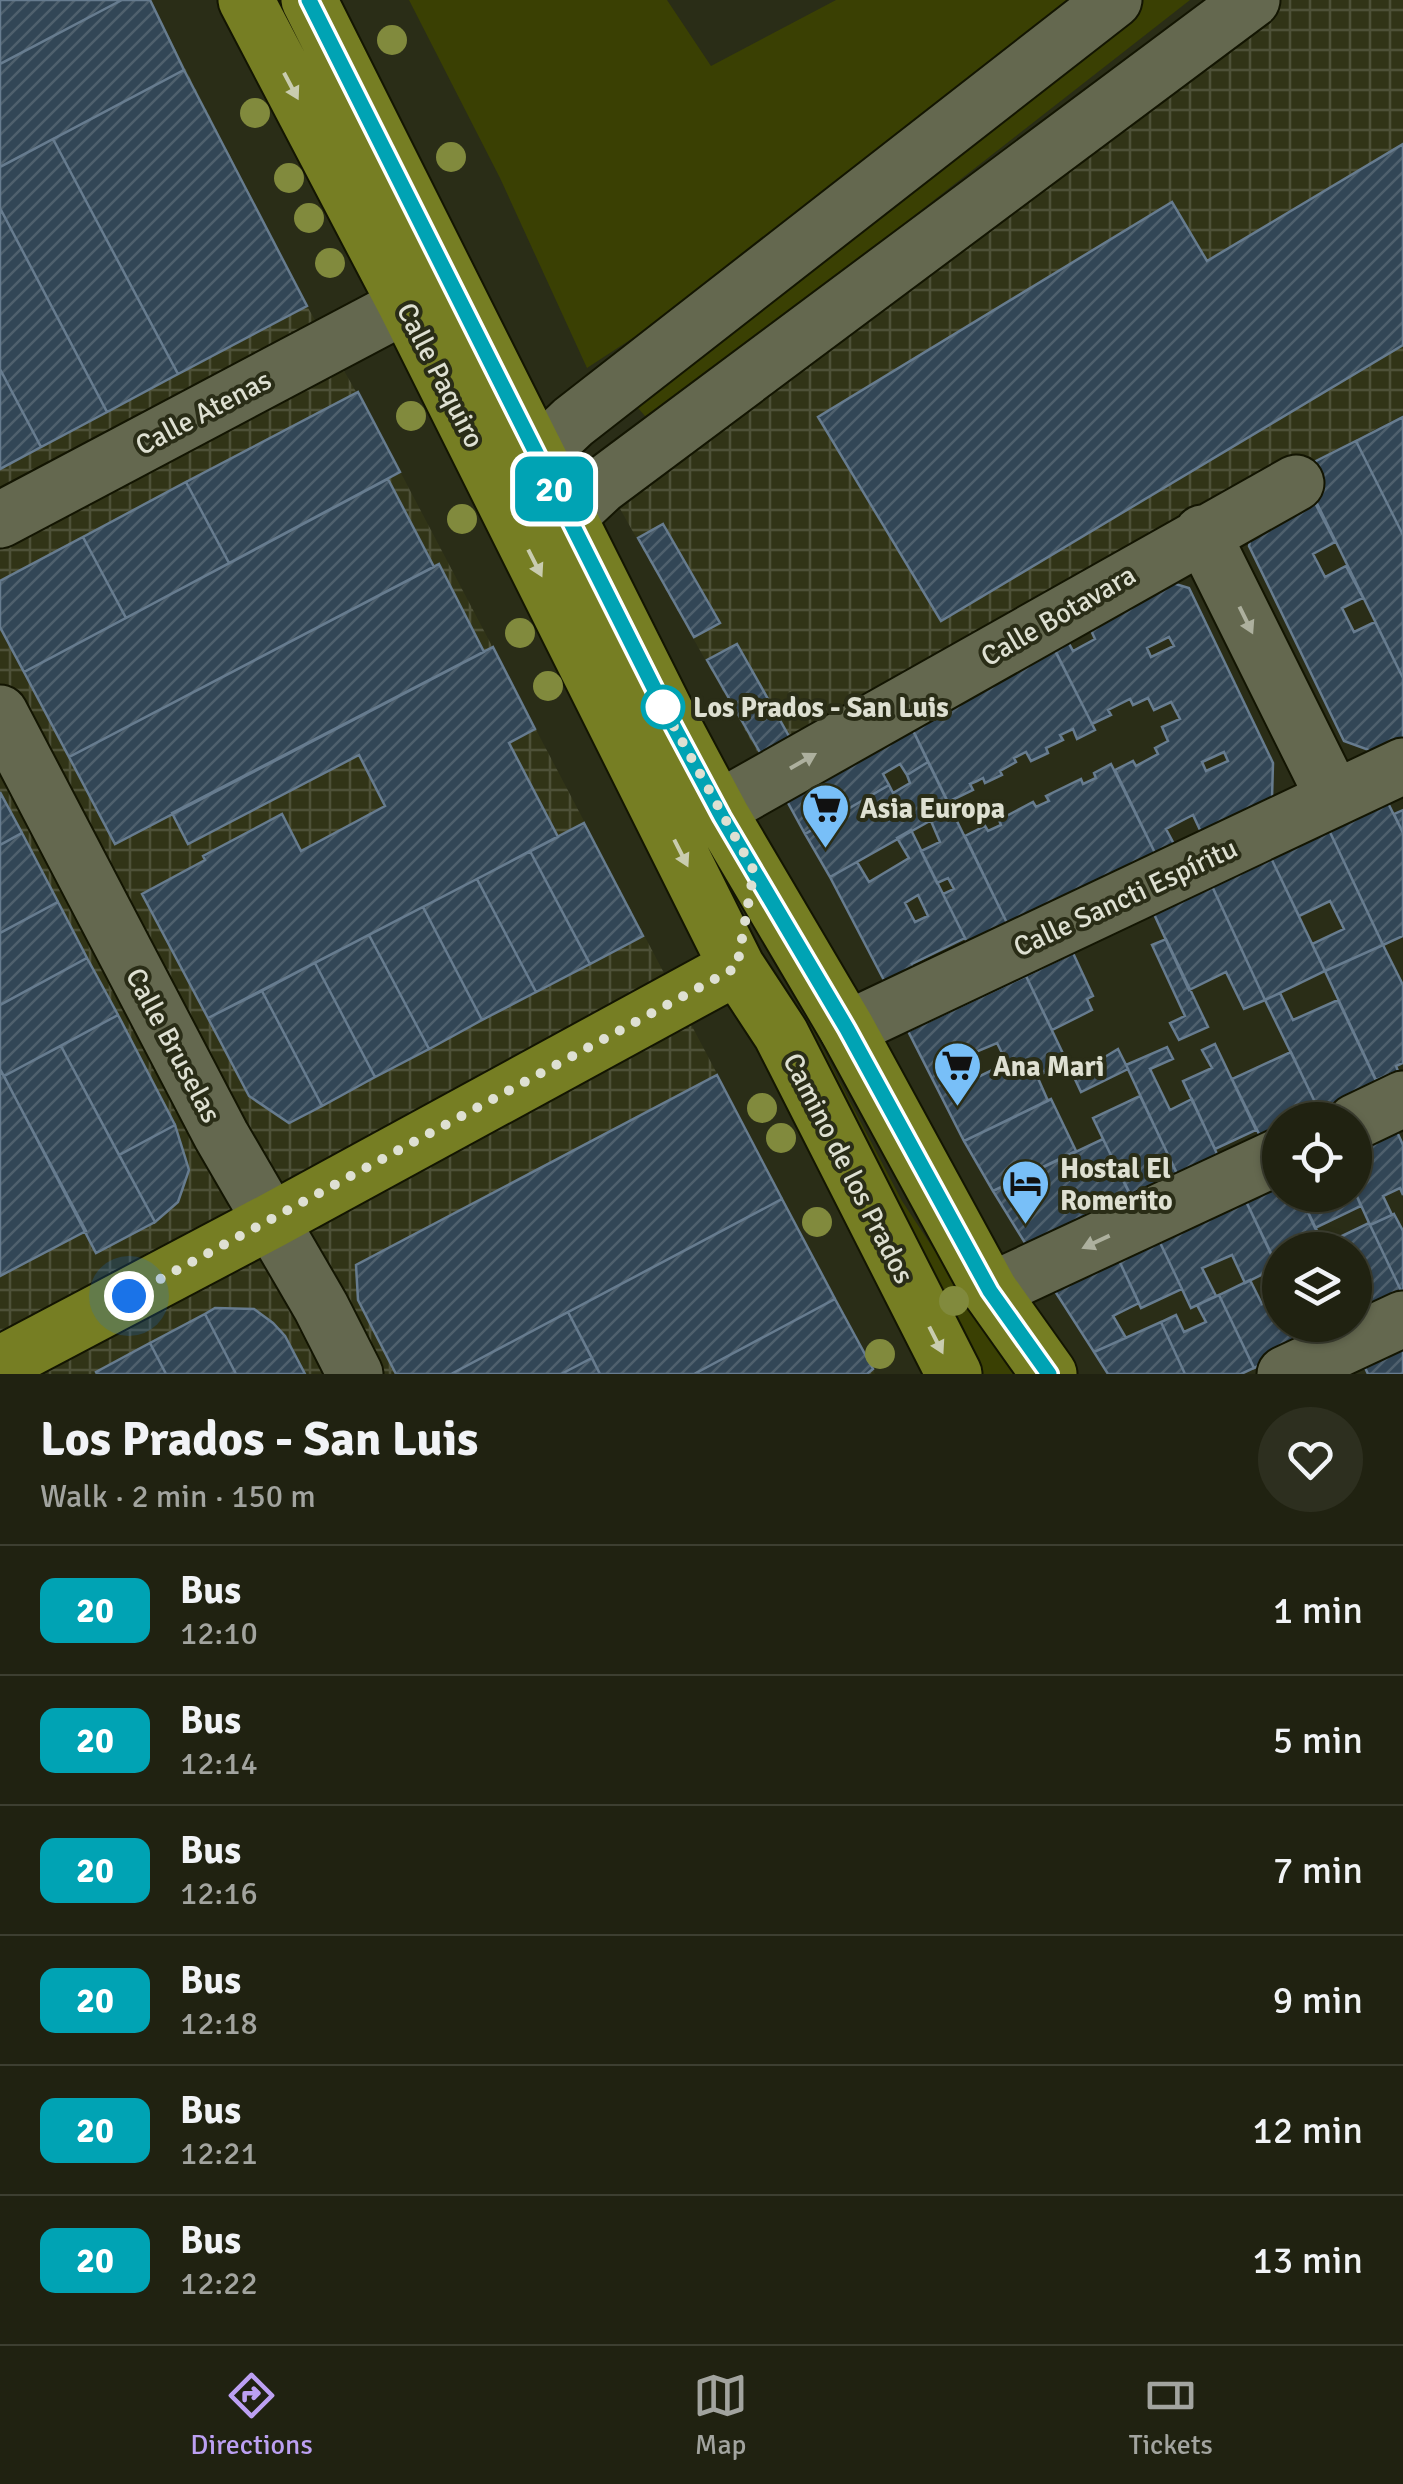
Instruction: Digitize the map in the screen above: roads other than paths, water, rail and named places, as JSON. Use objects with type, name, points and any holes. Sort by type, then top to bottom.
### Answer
[{"type":"main road","name":"Calle Paquiro","points":[[246,0],[406,305],[737,967]]},
{"type":"main road","name":"Calle Paquiro","points":[[309,0],[568,517],[718,809],[754,871]]},
{"type":"main road","points":[[737,967],[754,871]]},
{"type":"main road","points":[[754,871],[990,1291],[1049,1374]]},
{"type":"main road","points":[[737,967],[841,1022]]},
{"type":"main road","points":[[0,1364],[737,967]]},
{"type":"main road","name":"Camino de los Prados","points":[[737,967],[781,1034],[954,1374]]},
{"type":"street","points":[[537,456],[572,422],[1114,0]]},
{"type":"street","points":[[568,517],[616,474],[1252,0]]},
{"type":"street","name":"Calle Atenas","points":[[0,520],[406,305]]},
{"type":"street","name":"Calle Botavara","points":[[718,809],[1296,483]]},
{"type":"street","points":[[1202,533],[1334,798]]},
{"type":"street","name":"Calle Bruselas","points":[[0,713],[221,1135],[355,1374]]},
{"type":"street","name":"Calle Sancti Espíritu","points":[[841,1022],[1403,766]]},
{"type":"street","points":[[1372,1114],[1403,1099]]},
{"type":"street","points":[[990,1291],[1262,1164]]},
{"type":"street","points":[[1285,1374],[1403,1318]]},
{"type":"place","name":"Los Prados - San Luis","points":[[663,707]]},
{"type":"place","name":"Asia Europa","points":[[825,850]]},
{"type":"place","name":"Ana Mari","points":[[958,1108]]},
{"type":"place","name":"Hostal El Romerito","points":[[1025,1226]]}]
